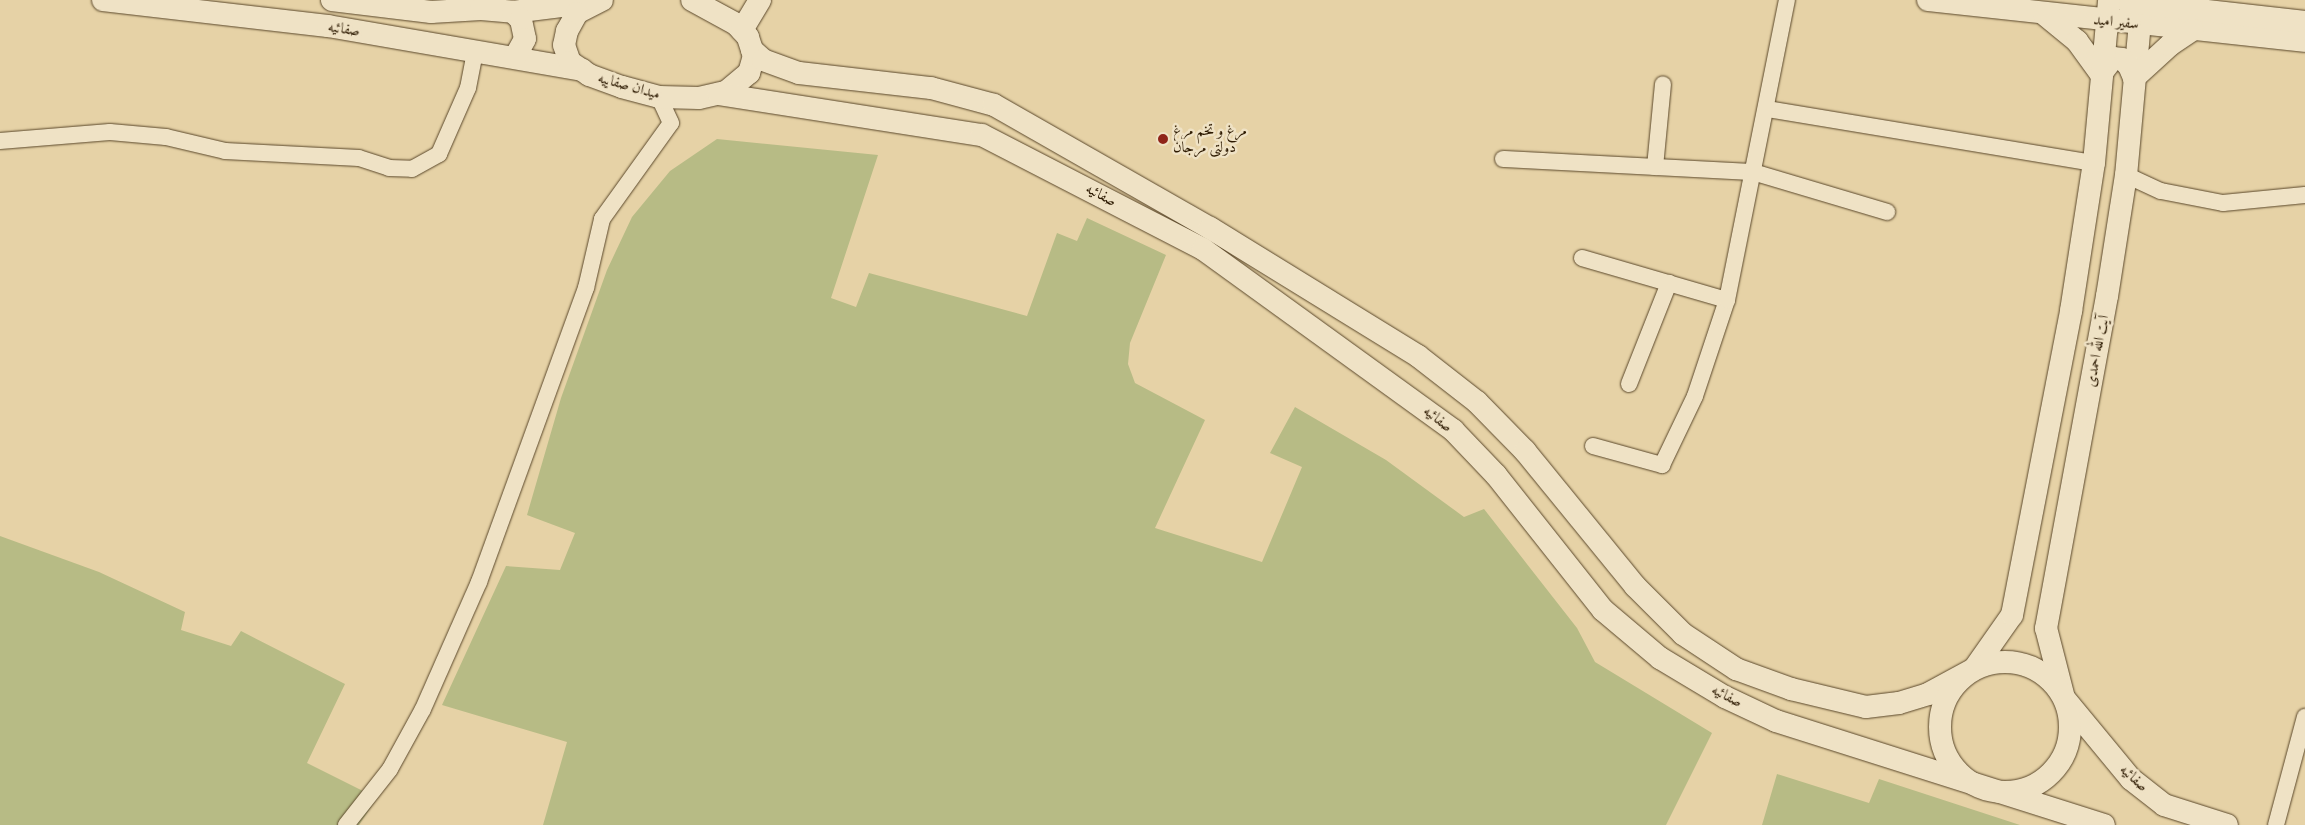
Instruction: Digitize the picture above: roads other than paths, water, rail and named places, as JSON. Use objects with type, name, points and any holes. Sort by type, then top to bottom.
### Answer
[{"type":"main road","name":"صفائیه","points":[[332,0],[431,12],[482,9],[513,12],[598,1]]},
{"type":"main road","points":[[692,0],[724,16],[747,40],[760,0]]},
{"type":"main road","name":"سفیر امید","points":[[1928,0],[2035,8],[2108,5],[2141,10],[2305,22]]},
{"type":"main road","name":"صفائیه","points":[[117,1],[328,26],[582,70]]},
{"type":"main road","name":"میدان صفاییه","points":[[598,1],[577,13],[567,30],[564,45],[570,62],[582,70],[622,87],[659,97],[698,98],[719,94],[749,73],[754,56],[747,40]]},
{"type":"main road","points":[[2046,628],[2039,648],[2029,655],[2014,649],[2010,637],[2012,615],[2072,311],[2094,163],[2108,5]]},
{"type":"main road","points":[[2035,8],[2077,41],[2101,74]]},
{"type":"main road","name":"سفیر امید","points":[[2141,10],[2192,30],[2305,41]]},
{"type":"main road","name":"آیت الله احمدی","points":[[2064,698],[2046,628],[2107,296],[2126,175],[2141,10]]},
{"type":"main road","points":[[513,12],[521,20],[525,39],[515,57]]},
{"type":"main road","points":[[2101,74],[2113,58],[2122,59],[2129,66],[2134,78],[2170,45],[2192,30]]},
{"type":"main road","name":"صفائیه","points":[[747,40],[763,60],[799,73],[931,88],[994,105],[1210,228],[1418,356],[1477,402],[1525,451],[1636,586],[1683,634],[1736,669],[1791,689],[1866,707],[1899,703],[1928,694],[1974,669]]},
{"type":"main road","name":"صفائیه","points":[[719,94],[982,135],[1203,249],[1453,430],[1496,475],[1603,610],[1660,658],[1725,697],[1776,721],[2104,825]]},
{"type":"main road","points":[[1974,669],[1994,662],[2015,662],[2035,669],[2052,681],[2064,698],[2070,719],[2069,740],[2061,760],[2052,772],[2029,788],[2007,792],[1986,789],[1966,779],[1951,763],[1942,743],[1940,729],[1945,700],[1957,682],[1974,669],[2012,615]]},
{"type":"main road","name":"صفائیه","points":[[2064,698],[2131,778],[2157,799],[2164,804],[2227,825]]},
{"type":"street","points":[[1593,446],[1662,465],[1695,396],[1727,300],[1768,108],[1786,0]]},
{"type":"street","points":[[0,141],[110,132],[166,137],[225,151],[359,158],[389,168],[412,168],[439,154],[468,88],[476,51]]},
{"type":"street","points":[[1655,167],[1663,84]]},
{"type":"street","points":[[346,825],[390,769],[424,709],[479,582],[586,288],[602,219],[671,123],[659,97]]},
{"type":"street","points":[[1768,108],[2094,163]]},
{"type":"street","points":[[1504,159],[1753,172],[1887,212]]},
{"type":"street","points":[[2126,175],[2161,190],[2223,203],[2305,195]]},
{"type":"street","points":[[1582,258],[1727,300]]},
{"type":"street","points":[[1629,384],[1668,283]]},
{"type":"street","points":[[2276,825],[2305,718]]},
{"type":"place","name":"مرغ و تخم مرغ دولتی مرجان","points":[[1163,139]]}]
